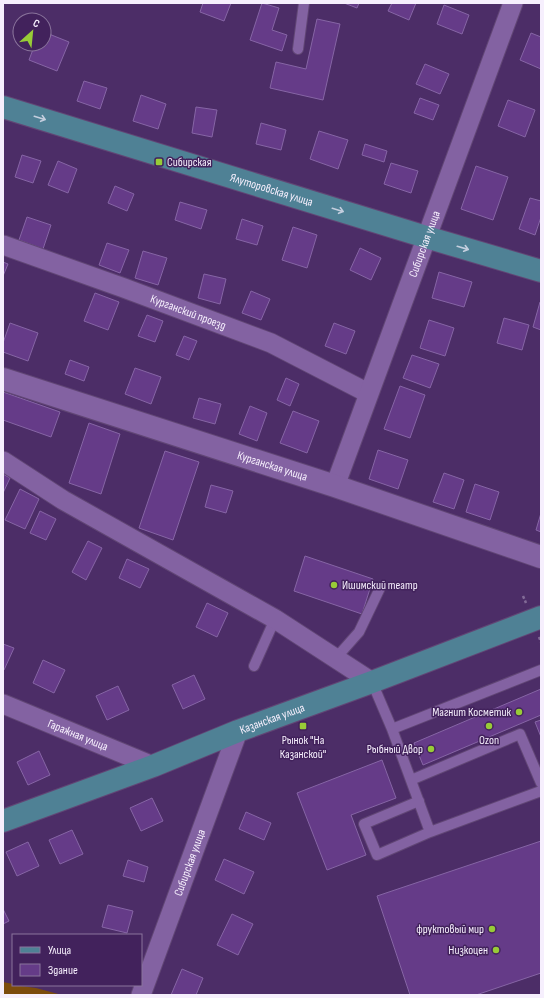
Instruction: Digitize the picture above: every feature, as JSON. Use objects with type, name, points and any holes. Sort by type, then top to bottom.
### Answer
[{"type":"main road","name":"Ялуторовская улица","points":[[3,107],[541,271]]},
{"type":"main road","name":"Курганская улица","points":[[3,379],[335,486],[541,556]]},
{"type":"main road","name":"Казанская улица","points":[[3,821],[153,766],[238,731],[372,682],[541,617]]},
{"type":"street","name":"Сибирская улица","points":[[335,486],[513,3]]},
{"type":"street","name":"Курганский проезд","points":[[3,245],[271,343],[368,393]]},
{"type":"street","points":[[3,461],[63,500],[276,619],[372,682]]},
{"type":"street","name":"Гаражная улица","points":[[3,704],[153,766]]},
{"type":"street","name":"Сибирская улица","points":[[141,995],[238,731]]},
{"type":"lane","points":[[298,48],[304,3]]},
{"type":"lane","points":[[336,658],[359,632],[380,588]]},
{"type":"lane","points":[[254,666],[276,619]]},
{"type":"lane","points":[[392,730],[541,670]]},
{"type":"lane","points":[[372,682],[392,730],[430,832]]},
{"type":"lane","points":[[411,780],[520,734],[541,783]]},
{"type":"lane","points":[[419,801],[364,824],[377,854],[430,832],[541,791]]},
{"type":"shaded area","points":[[3,982],[12,984],[12,986],[36,988],[62,995],[3,995]]},
{"type":"building","points":[[203,3],[231,3],[224,21],[200,12]]},
{"type":"building","points":[[262,3],[279,8],[272,30],[287,35],[282,51],[250,40]]},
{"type":"building","points":[[344,3],[359,3],[357,8]]},
{"type":"building","points":[[392,3],[416,3],[409,20],[388,11]]},
{"type":"building","points":[[444,5],[469,15],[462,34],[437,24]]},
{"type":"building","points":[[317,19],[340,24],[323,100],[270,88],[276,62],[306,69]]},
{"type":"building","points":[[531,33],[541,37],[541,69],[520,60]]},
{"type":"building","points":[[52,35],[69,42],[57,71],[29,60],[32,52],[52,52]]},
{"type":"building","points":[[425,64],[449,74],[440,94],[416,84]]},
{"type":"building","points":[[84,81],[107,88],[100,109],[77,101]]},
{"type":"building","points":[[141,95],[166,104],[158,129],[133,121]]},
{"type":"building","points":[[420,98],[439,105],[433,120],[414,113]]},
{"type":"building","points":[[508,100],[535,110],[525,137],[498,126]]},
{"type":"building","points":[[196,107],[217,110],[212,137],[192,133]]},
{"type":"building","points":[[261,123],[286,130],[281,150],[256,144]]},
{"type":"building","points":[[319,131],[348,140],[338,169],[310,159]]},
{"type":"building","points":[[365,144],[387,151],[384,162],[362,155]]},
{"type":"building","points":[[22,155],[41,161],[33,183],[15,177]]},
{"type":"building","points":[[58,161],[77,169],[68,193],[48,185]]},
{"type":"building","points":[[391,163],[418,171],[411,193],[384,184]]},
{"type":"building","points":[[476,166],[508,177],[493,220],[461,209]]},
{"type":"building","points":[[115,186],[134,194],[127,211],[108,203]]},
{"type":"building","points":[[530,198],[541,201],[541,217],[535,235],[519,229]]},
{"type":"building","points":[[180,202],[207,210],[201,229],[175,220]]},
{"type":"building","points":[[27,217],[51,225],[43,249],[19,240]]},
{"type":"building","points":[[242,219],[263,226],[257,245],[236,239]]},
{"type":"building","points":[[293,227],[317,235],[307,268],[282,260]]},
{"type":"building","points":[[107,243],[129,250],[120,273],[99,265]]},
{"type":"building","points":[[360,248],[381,258],[371,280],[350,270]]},
{"type":"building","points":[[143,251],[167,258],[158,285],[135,278]]},
{"type":"building","points":[[3,262],[8,264],[3,276]]},
{"type":"building","points":[[439,272],[472,282],[464,307],[432,298]]},
{"type":"building","points":[[204,274],[226,279],[220,304],[198,298]]},
{"type":"building","points":[[251,291],[270,299],[261,320],[242,313]]},
{"type":"building","points":[[95,293],[119,302],[108,330],[84,321]]},
{"type":"building","points":[[540,302],[541,303],[541,330],[533,327]]},
{"type":"building","points":[[147,315],[163,321],[155,342],[138,336]]},
{"type":"building","points":[[504,318],[529,325],[522,350],[497,343]]},
{"type":"building","points":[[429,320],[454,328],[445,356],[420,348]]},
{"type":"building","points":[[10,323],[38,333],[28,361],[3,352],[3,343]]},
{"type":"building","points":[[334,323],[355,331],[346,354],[325,346]]},
{"type":"building","points":[[184,336],[197,341],[189,360],[176,355]]},
{"type":"building","points":[[412,355],[439,364],[430,388],[403,378]]},
{"type":"building","points":[[70,360],[89,367],[84,381],[65,374]]},
{"type":"building","points":[[135,368],[161,377],[151,404],[125,394]]},
{"type":"building","points":[[286,378],[299,384],[290,406],[277,400]]},
{"type":"building","points":[[400,386],[425,395],[410,438],[384,429]]},
{"type":"building","points":[[3,392],[60,412],[51,437],[3,420]]},
{"type":"building","points":[[199,398],[221,404],[215,424],[193,418]]},
{"type":"building","points":[[250,406],[267,413],[257,441],[239,434]]},
{"type":"building","points":[[293,411],[319,421],[307,453],[280,443]]},
{"type":"building","points":[[89,423],[120,434],[101,494],[69,483]]},
{"type":"building","points":[[378,450],[408,460],[398,489],[369,479]]},
{"type":"building","points":[[165,451],[199,462],[173,540],[139,528]]},
{"type":"building","points":[[444,473],[464,480],[454,509],[433,502]]},
{"type":"building","points":[[3,474],[10,478],[3,493]]},
{"type":"building","points":[[475,484],[499,492],[490,520],[466,512]]},
{"type":"building","points":[[211,485],[233,491],[226,513],[205,507]]},
{"type":"building","points":[[20,489],[39,499],[25,529],[5,520]]},
{"type":"building","points":[[40,511],[56,519],[46,540],[30,533]]},
{"type":"building","points":[[541,513],[541,532],[536,530]]},
{"type":"building","points":[[88,541],[102,548],[86,580],[72,572]]},
{"type":"building","name":"Ишимский театр","points":[[305,556],[373,579],[362,614],[294,591]]},
{"type":"building","points":[[127,559],[149,569],[140,588],[119,578]]},
{"type":"building","points":[[207,603],[228,613],[217,637],[196,627]]},
{"type":"building","points":[[3,644],[14,648],[4,670],[3,669]]},
{"type":"building","points":[[43,660],[65,670],[54,693],[33,683]]},
{"type":"building","points":[[194,675],[205,699],[183,709],[172,685]]},
{"type":"building","points":[[118,686],[129,710],[107,720],[96,696]]},
{"type":"building","points":[[541,689],[541,715],[423,765],[414,743]]},
{"type":"building","points":[[541,720],[541,737],[535,722]]},
{"type":"building","points":[[39,751],[50,775],[28,785],[17,762]]},
{"type":"building","points":[[382,760],[396,798],[351,815],[366,855],[327,870],[297,793]]},
{"type":"building","points":[[152,798],[163,821],[141,831],[130,808]]},
{"type":"building","points":[[246,812],[271,823],[264,840],[239,829]]},
{"type":"building","points":[[72,830],[83,854],[60,864],[49,840]]},
{"type":"building","points":[[541,841],[541,973],[476,995],[410,995],[377,896]]},
{"type":"building","points":[[28,842],[39,866],[17,876],[6,852]]},
{"type":"building","points":[[224,859],[254,872],[244,894],[215,880]]},
{"type":"building","points":[[128,860],[148,867],[144,882],[123,876]]},
{"type":"building","points":[[108,905],[133,911],[127,933],[102,927]]},
{"type":"building","points":[[3,909],[9,921],[3,924]]},
{"type":"building","points":[[232,914],[253,924],[238,955],[217,945]]},
{"type":"building","points":[[182,969],[203,978],[196,995],[171,995]]},
{"type":"place","name":"Сибирская","points":[[159,162]]},
{"type":"place","name":"Ишимский театр","points":[[334,585]]},
{"type":"place","name":"Магнит Косметик","points":[[519,712]]},
{"type":"place","name":"Рынок \"На Казанской\"","points":[[303,726]]},
{"type":"place","name":"Ozon","points":[[489,726]]},
{"type":"place","name":"Рыбный Двор","points":[[431,749]]},
{"type":"place","name":"фруктовый мир","points":[[492,929]]},
{"type":"place","name":"Низкоцен","points":[[496,950]]}]
